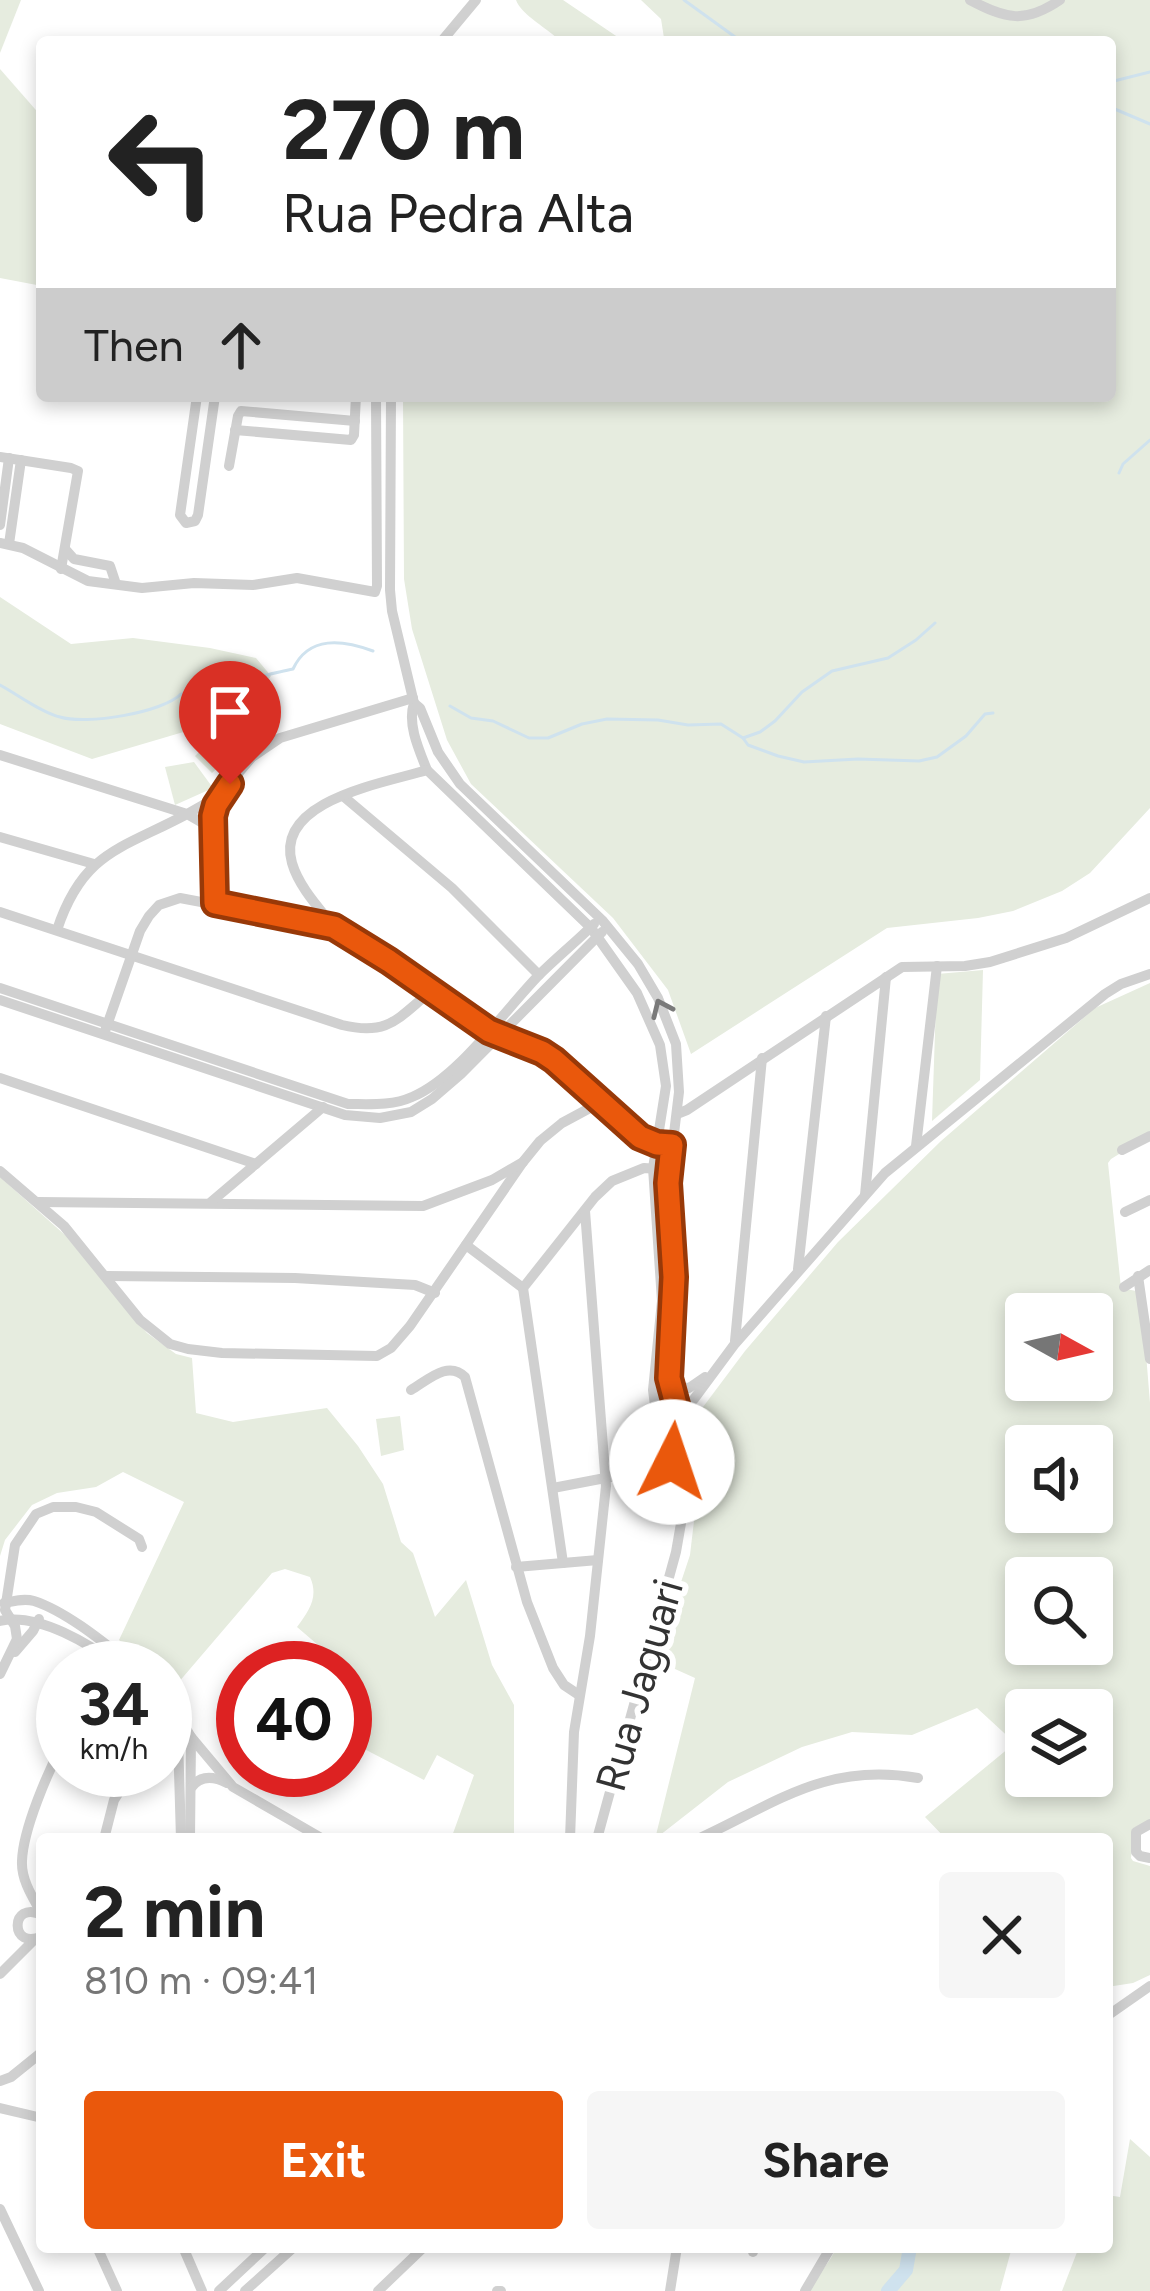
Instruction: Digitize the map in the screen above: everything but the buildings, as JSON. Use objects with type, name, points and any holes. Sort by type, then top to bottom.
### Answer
[{"type":"street","points":[[446,36],[476,0]]},
{"type":"street","points":[[970,0],[1015,17],[1038,13],[1060,0]]},
{"type":"street","points":[[196,402],[180,515],[186,523],[198,515],[214,402]]},
{"type":"street","points":[[235,430],[351,440],[356,402]]},
{"type":"street","points":[[10,458],[4,544],[34,553],[88,581],[142,587],[254,585],[297,578],[375,592],[376,402]]},
{"type":"street","points":[[391,402],[392,611],[427,770],[594,932],[637,993],[660,1045],[670,1114]]},
{"type":"street","points":[[229,466],[239,413],[245,410],[355,422]]},
{"type":"street","points":[[10,458],[78,471],[61,569]]},
{"type":"street","points":[[0,525],[10,458]]},
{"type":"street","points":[[65,546],[70,557],[110,566],[116,584]]},
{"type":"street","points":[[215,903],[216,805],[252,757],[280,738],[413,700]]},
{"type":"street","points":[[413,700],[447,769],[604,922],[638,964],[676,1044],[679,1092],[670,1114]]},
{"type":"street","points":[[0,755],[187,814],[213,834]]},
{"type":"street","points":[[334,927],[292,864],[290,842],[303,817],[333,799],[427,770]]},
{"type":"street","points":[[57,929],[83,877],[107,853],[187,814],[230,784]]},
{"type":"street","points":[[343,796],[452,888],[539,975]]},
{"type":"street","points":[[142,801],[151,818],[145,833]]},
{"type":"street","points":[[0,836],[94,865]]},
{"type":"street","points":[[283,916],[302,912],[309,895]]},
{"type":"street","points":[[106,1029],[148,916],[159,905],[180,898],[283,916],[334,927],[494,1033],[542,1052],[634,1132],[657,1144],[672,1145]]},
{"type":"street","points":[[670,1114],[706,1096],[902,967],[990,962],[1038,948],[1150,898]]},
{"type":"street","points":[[0,912],[368,1031],[391,1024],[430,992]]},
{"type":"street","points":[[2,1003],[106,1029],[348,1103],[379,1104],[408,1100],[424,1091],[494,1033],[604,922]]},
{"type":"street","points":[[0,988],[323,1107],[380,1118],[411,1112],[461,1074],[539,975],[594,932]]},
{"type":"street","points":[[916,1146],[937,966]]},
{"type":"street","points":[[655,1412],[670,1416],[694,1399],[734,1345],[885,1173],[1105,994],[1150,974]]},
{"type":"street","points":[[865,1196],[886,977]]},
{"type":"street","points":[[865,992],[884,1002]]},
{"type":"street","points":[[798,1271],[826,1016]]},
{"type":"street","points":[[805,1030],[823,1044]]},
{"type":"street","points":[[734,1345],[762,1058]]},
{"type":"street","points":[[743,1072],[758,1081]]},
{"type":"street","points":[[0,1078],[256,1164]]},
{"type":"street","points":[[679,1092],[706,1096]]},
{"type":"street","points":[[0,1171],[64,1226],[152,1332],[170,1343],[188,1349],[274,1355],[377,1356],[391,1348],[435,1293],[540,1142],[562,1123],[602,1102]]},
{"type":"street","points":[[210,1203],[323,1107]]},
{"type":"street","name":"Rua Jaguari","points":[[599,1833],[676,1552],[684,1506],[680,1482],[662,1441],[653,1390],[662,1301],[653,1168],[670,1114]]},
{"type":"street","name":"Rua Jaguari","points":[[670,1114],[674,1277],[669,1378],[678,1412],[673,1463]]},
{"type":"street","points":[[922,1117],[934,1132]]},
{"type":"street","points":[[1122,1150],[1150,1136]]},
{"type":"street","points":[[870,1144],[885,1173]]},
{"type":"street","points":[[38,1202],[423,1206],[492,1180],[523,1162]]},
{"type":"street","points":[[523,1288],[612,1181],[633,1171],[668,1171]]},
{"type":"street","points":[[1125,1212],[1150,1200]]},
{"type":"street","points":[[64,1226],[70,1208],[86,1201]]},
{"type":"street","points":[[570,1833],[579,1695],[590,1636],[606,1477],[585,1211]]},
{"type":"street","points":[[805,1222],[819,1247]]},
{"type":"street","points":[[466,1245],[523,1288],[563,1563]]},
{"type":"street","points":[[1124,1287],[1144,1273]]},
{"type":"street","points":[[1144,1273],[1150,1359]]},
{"type":"street","points":[[107,1276],[295,1278],[415,1286],[435,1293]]},
{"type":"street","points":[[128,1305],[136,1276]]},
{"type":"street","points":[[738,1292],[758,1317]]},
{"type":"street","points":[[653,1390],[664,1385],[689,1388],[717,1367]]},
{"type":"street","points":[[411,1390],[448,1368],[466,1377],[516,1567],[554,1667],[564,1685],[579,1695]]},
{"type":"street","points":[[553,1488],[673,1463]]},
{"type":"street","points":[[4,1619],[15,1545],[36,1514],[53,1507],[96,1512],[139,1539],[142,1547]]},
{"type":"street","points":[[516,1567],[598,1560]]},
{"type":"street","points":[[3,1604],[21,1599],[42,1605],[85,1629],[96,1641]]},
{"type":"street","points":[[8,1659],[26,1641],[42,1605]]},
{"type":"street","points":[[4,1619],[37,1622],[74,1641]]},
{"type":"street","points":[[0,1674],[17,1639],[15,1626],[4,1619]]},
{"type":"street","points":[[192,1750],[216,1772]]},
{"type":"street","points":[[710,1833],[819,1783],[872,1774],[918,1778]]},
{"type":"street","points":[[1,1973],[26,1897],[21,1860],[41,1797]]},
{"type":"street","points":[[106,1833],[116,1797]]},
{"type":"street","points":[[180,1797],[181,1833]]},
{"type":"street","points":[[189,1797],[190,1833]]},
{"type":"street","points":[[250,1797],[312,1833]]},
{"type":"street","points":[[1150,1825],[1136,1832],[1136,1852],[1150,1858]]},
{"type":"street","points":[[24,1878],[36,1903]]},
{"type":"street","points":[[19,1923],[31,1911],[36,1913]]},
{"type":"street","points":[[19,1923],[26,1939],[36,1938]]},
{"type":"street","points":[[1,1973],[36,1940]]},
{"type":"street","points":[[1113,2012],[1150,1986]]},
{"type":"street","points":[[0,2080],[36,2057]]},
{"type":"street","points":[[0,2108],[36,2117]]},
{"type":"street","points":[[0,2210],[39,2291]]},
{"type":"street","points":[[101,2253],[117,2291]]},
{"type":"street","points":[[186,2253],[202,2291]]},
{"type":"street","points":[[219,2291],[260,2253]]},
{"type":"street","points":[[245,2291],[287,2253]]},
{"type":"street","points":[[378,2291],[418,2253]]},
{"type":"street","points":[[670,2291],[675,2253]]},
{"type":"street","points":[[805,2291],[827,2253]]},
{"type":"shaded area","points":[[0,0],[21,0],[0,53]]},
{"type":"shaded area","points":[[516,0],[563,0],[616,36],[554,36]]},
{"type":"shaded area","points":[[641,0],[1150,0],[1150,808],[1090,873],[1062,891],[1013,911],[887,928],[691,1054],[668,990],[613,918],[471,784],[447,740],[412,629],[404,579],[403,402],[1116,402],[1116,36],[664,36],[661,19]]},
{"type":"shaded area","points":[[0,69],[36,110],[36,285],[0,278]]},
{"type":"shaded area","points":[[0,597],[71,644],[133,638],[210,648],[256,658],[271,676],[241,715],[92,759],[0,724]]},
{"type":"shaded area","points":[[221,731],[238,748],[212,773],[195,756]]},
{"type":"shaded area","points":[[194,762],[213,788],[175,805],[165,767]]},
{"type":"shaded area","points":[[983,970],[980,1080],[932,1121],[937,974]]},
{"type":"shaded area","points":[[1150,983],[1150,1135],[1108,1163],[1121,1288],[1141,1292],[1150,1403],[1150,1820],[1134,1828],[1131,1858],[1150,1866],[1150,1975],[1133,1983],[1113,1986],[1113,1833],[940,1833],[925,1817],[1005,1751],[1005,1797],[1113,1797],[1113,1689],[1005,1689],[1005,1734],[977,1708],[912,1735],[852,1732],[802,1747],[728,1782],[656,1833],[695,1678],[655,1660],[690,1555],[694,1521],[683,1452],[688,1427],[838,1242],[941,1141],[1095,1008]]},
{"type":"shaded area","points":[[0,1177],[65,1235],[147,1333],[176,1354],[192,1358],[196,1413],[233,1422],[327,1408],[383,1484],[401,1542],[413,1553],[435,1617],[466,1580],[492,1665],[514,1705],[514,1833],[453,1833],[474,1775],[437,1755],[424,1780],[372,1753],[372,1641],[313,1641],[297,1627],[313,1597],[310,1577],[285,1569],[272,1573],[192,1667],[192,1641],[119,1640],[184,1502],[123,1472],[96,1487],[57,1493],[32,1505],[5,1540],[0,1556]]},
{"type":"shaded area","points":[[400,1416],[404,1450],[381,1456],[376,1419]]},
{"type":"shaded area","points":[[1130,2139],[1150,2157],[1150,2291],[1062,2291],[1077,2253],[1113,2253],[1113,2196],[1120,2197]]},
{"type":"shaded area","points":[[833,2253],[1010,2253],[1000,2291],[808,2291]]},
{"type":"waterway","points":[[684,0],[734,36]]},
{"type":"waterway","points":[[1116,80],[1150,72]]},
{"type":"waterway","points":[[1116,110],[1150,124]]},
{"type":"waterway","points":[[1119,473],[1150,440]]},
{"type":"waterway","points":[[743,738],[775,721],[802,692],[832,671],[888,658],[935,623]]},
{"type":"waterway","points":[[0,685],[53,715],[105,718],[158,707],[181,694],[212,699],[241,683],[293,669],[317,645],[350,644],[373,651]]},
{"type":"waterway","points":[[450,706],[529,738],[548,738],[607,719],[721,724],[748,745],[804,762],[937,757],[966,736],[985,714],[993,713]]},
{"type":"waterway","points":[[888,2291],[906,2270],[909,2253]]},
{"type":"route","points":[[230,784],[213,816],[215,903],[334,927],[489,1031],[554,1060],[640,1137],[672,1145],[668,1183],[674,1277],[669,1378],[678,1412],[672,1462]]}]
